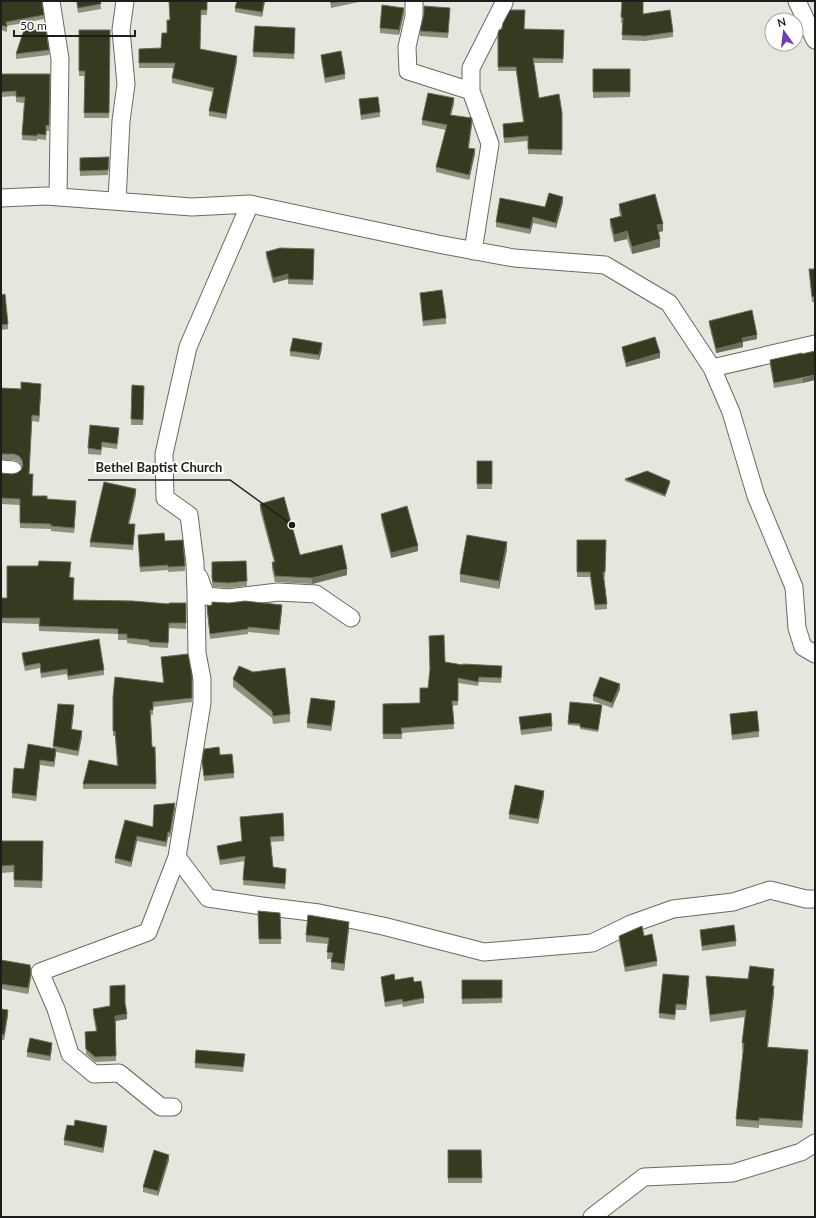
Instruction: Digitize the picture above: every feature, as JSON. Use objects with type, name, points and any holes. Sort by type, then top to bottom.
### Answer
[{"type":"street","points":[[51,1],[60,59],[58,197]]},
{"type":"street","points":[[117,201],[121,121],[126,84],[122,30],[125,1]]},
{"type":"street","points":[[414,1],[414,16],[407,47],[408,71],[471,91]]},
{"type":"street","points":[[473,250],[490,144],[471,91],[471,68],[504,1]]},
{"type":"street","points":[[797,1],[815,40]]},
{"type":"street","points":[[1,198],[46,196],[192,207],[250,204],[438,244],[514,258],[605,265],[669,303],[712,368],[731,412],[756,496],[794,587],[797,628],[803,647],[815,654]]},
{"type":"street","points":[[173,1107],[161,1107],[119,1073],[94,1074],[70,1054],[56,1009],[40,972],[148,932],[177,857],[202,703],[202,679],[197,653],[195,563],[189,514],[165,498],[164,454],[188,347],[250,204]]},
{"type":"street","points":[[712,368],[815,344]]},
{"type":"street","points":[[195,563],[206,596],[228,598],[278,592],[316,594],[351,618]]},
{"type":"street","points":[[177,857],[208,898],[319,913],[383,926],[484,952],[592,943],[631,924],[673,909],[733,902],[770,890],[806,899],[815,898]]},
{"type":"street","points":[[592,1217],[644,1177],[733,1173],[801,1152],[815,1143]]},
{"type":"building","points":[[1,1],[42,1],[44,15],[6,22],[7,27],[1,25]]},
{"type":"building","points":[[77,1],[100,1],[101,4],[78,8]]},
{"type":"building","points":[[169,1],[207,1],[207,10],[201,10],[200,49],[237,56],[226,114],[209,111],[214,88],[172,78],[175,63],[139,63],[139,49],[161,48],[162,33],[167,33],[167,20],[170,20]]},
{"type":"building","points":[[237,1],[264,1],[262,12],[235,8]]},
{"type":"building","points":[[331,1],[342,1],[331,3]]},
{"type":"building","points":[[622,1],[643,1],[643,14],[670,10],[673,32],[645,36],[622,35]]},
{"type":"building","points":[[382,5],[404,8],[399,30],[380,28]]},
{"type":"building","points":[[424,6],[450,8],[448,33],[420,31]]},
{"type":"building","points":[[510,10],[525,10],[524,29],[564,30],[563,59],[533,58],[539,98],[559,94],[562,113],[562,150],[528,149],[528,136],[504,138],[503,124],[524,122],[516,67],[498,67],[498,33],[499,30],[502,29],[503,23]]},
{"type":"building","points":[[255,26],[295,28],[294,54],[253,52]]},
{"type":"building","points":[[24,30],[46,30],[49,50],[16,54]]},
{"type":"building","points":[[79,30],[110,30],[109,113],[84,113],[85,71],[79,71]]},
{"type":"building","points":[[341,51],[345,74],[325,78],[321,55]]},
{"type":"building","points":[[593,69],[630,69],[630,92],[593,92]]},
{"type":"building","points":[[1,74],[50,74],[49,126],[46,125],[46,135],[22,135],[25,97],[16,97],[16,91],[1,92]]},
{"type":"building","points":[[428,93],[454,98],[450,115],[472,118],[468,148],[475,149],[469,175],[436,167],[447,125],[422,120]]},
{"type":"building","points":[[378,97],[380,112],[361,115],[359,99]]},
{"type":"building","points":[[109,157],[108,170],[80,171],[80,158]]},
{"type":"building","points":[[549,193],[563,197],[556,223],[533,217],[530,229],[496,222],[500,198],[545,207]]},
{"type":"building","points":[[655,194],[663,224],[657,225],[660,239],[632,247],[627,231],[614,235],[610,219],[622,216],[619,204]]},
{"type":"building","points":[[280,248],[314,249],[313,280],[288,279],[288,274],[273,278],[266,252]]},
{"type":"building","points":[[809,269],[815,269],[815,296],[812,297]]},
{"type":"building","points":[[442,290],[446,318],[423,321],[420,293]]},
{"type":"building","points":[[5,294],[8,324],[1,325],[1,295]]},
{"type":"building","points":[[752,310],[757,335],[742,338],[743,342],[716,349],[709,321]]},
{"type":"building","points":[[655,337],[660,353],[626,363],[622,347]]},
{"type":"building","points":[[293,338],[322,343],[319,355],[290,351]]},
{"type":"building","points":[[815,351],[815,375],[774,383],[770,360]]},
{"type":"building","points":[[21,382],[41,384],[39,416],[32,415],[29,474],[33,474],[32,496],[47,496],[47,499],[76,501],[74,528],[51,526],[51,524],[20,523],[20,499],[1,498],[1,473],[17,473],[21,470],[23,465],[19,456],[14,454],[1,454],[1,388],[21,389]]},
{"type":"building","points":[[132,385],[144,386],[143,420],[131,419]]},
{"type":"building","points":[[90,425],[119,428],[117,444],[102,442],[101,450],[88,448]]},
{"type":"building","points":[[477,461],[492,461],[492,484],[477,484]]},
{"type":"building","points":[[647,471],[670,481],[665,495],[625,479]]},
{"type":"building","points":[[104,482],[136,489],[128,524],[135,524],[133,545],[90,542]]},
{"type":"building","points":[[284,497],[300,555],[342,545],[347,569],[312,578],[275,576],[272,562],[275,562],[260,504]]},
{"type":"building","points":[[407,506],[418,546],[391,553],[381,514]]},
{"type":"building","points":[[164,533],[165,541],[183,540],[185,566],[168,567],[168,565],[140,567],[138,535]]},
{"type":"building","points":[[467,535],[507,542],[499,581],[460,574]]},
{"type":"building","points":[[577,540],[606,540],[605,572],[603,572],[607,604],[595,605],[590,572],[577,572]]},
{"type":"building","points":[[39,561],[71,562],[69,577],[74,578],[73,600],[133,601],[169,604],[186,603],[186,623],[169,623],[168,643],[149,642],[149,640],[127,638],[127,634],[118,634],[118,629],[39,626],[40,618],[1,618],[1,598],[7,598],[7,566],[38,566]]},
{"type":"building","points":[[246,561],[247,581],[228,583],[213,582],[212,562]]},
{"type":"building","points":[[245,601],[282,605],[279,630],[248,627],[248,629],[210,634],[207,606],[212,605],[212,602],[229,603]]},
{"type":"building","points":[[444,635],[445,662],[463,665],[502,666],[501,678],[479,677],[478,682],[458,678],[458,701],[452,701],[454,724],[401,728],[402,734],[383,734],[383,704],[420,703],[420,688],[428,688],[430,669],[429,636]]},
{"type":"building","points":[[99,639],[104,670],[68,676],[67,669],[41,673],[40,663],[25,666],[22,653]]},
{"type":"building","points":[[188,654],[192,675],[192,698],[153,702],[153,710],[150,710],[152,747],[155,747],[156,784],[83,784],[89,760],[118,766],[115,731],[113,731],[113,697],[115,677],[164,683],[161,657]]},
{"type":"building","points":[[239,666],[253,672],[285,668],[290,714],[273,716],[272,711],[233,679]]},
{"type":"building","points":[[600,677],[620,684],[612,703],[593,696]]},
{"type":"building","points":[[311,698],[335,701],[331,726],[307,723]]},
{"type":"building","points":[[570,702],[602,705],[598,730],[580,727],[580,724],[568,723]]},
{"type":"building","points":[[58,704],[74,705],[71,729],[82,731],[78,751],[53,746]]},
{"type":"building","points":[[757,711],[759,731],[732,735],[730,714]]},
{"type":"building","points":[[551,713],[552,726],[521,730],[519,717]]},
{"type":"building","points":[[28,744],[56,749],[54,762],[40,760],[36,796],[12,793],[14,768],[24,769]]},
{"type":"building","points":[[219,747],[220,755],[232,754],[234,773],[204,776],[202,761],[204,749]]},
{"type":"building","points":[[515,785],[544,791],[538,819],[509,814]]},
{"type":"building","points":[[175,803],[170,832],[168,832],[166,842],[137,836],[131,862],[115,858],[125,820],[153,827],[154,805]]},
{"type":"building","points":[[283,813],[284,836],[270,837],[273,867],[286,869],[285,884],[243,880],[245,856],[220,860],[217,846],[242,841],[240,817]]},
{"type":"building","points":[[1,841],[43,841],[42,881],[14,880],[14,865],[1,866]]},
{"type":"building","points":[[258,911],[280,913],[281,939],[259,939]]},
{"type":"building","points":[[308,915],[349,922],[344,964],[331,962],[333,953],[327,952],[329,938],[306,935]]},
{"type":"building","points":[[734,925],[736,941],[702,946],[700,930]]},
{"type":"building","points":[[642,926],[644,936],[652,934],[657,961],[625,967],[619,936]]},
{"type":"building","points":[[1,960],[30,965],[31,972],[28,988],[1,984]]},
{"type":"building","points":[[750,966],[774,969],[772,986],[774,986],[767,1047],[808,1050],[802,1121],[759,1118],[759,1121],[736,1119],[746,1010],[710,1015],[706,976],[748,979]]},
{"type":"building","points":[[394,974],[395,980],[413,977],[414,982],[421,981],[424,998],[403,1002],[402,999],[385,1002],[381,977]]},
{"type":"building","points":[[663,974],[689,976],[686,1005],[676,1004],[675,1015],[659,1013]]},
{"type":"building","points":[[462,980],[502,980],[502,998],[462,999]]},
{"type":"building","points":[[125,985],[125,1003],[127,1014],[115,1016],[116,1056],[95,1057],[86,1049],[85,1032],[97,1031],[93,1009],[110,1006],[110,986]]},
{"type":"building","points":[[1,1009],[8,1010],[4,1035],[1,1034]]},
{"type":"building","points":[[30,1038],[52,1043],[50,1056],[27,1052]]},
{"type":"building","points":[[196,1050],[245,1054],[243,1067],[195,1063]]},
{"type":"building","points":[[75,1120],[107,1126],[103,1148],[64,1140],[67,1125],[74,1126]]},
{"type":"building","points":[[154,1150],[169,1155],[158,1191],[143,1187]]},
{"type":"building","points":[[448,1150],[481,1150],[482,1178],[448,1178]]},
{"type":"place","name":"Bethel Baptist Church","points":[[292,525]]}]
